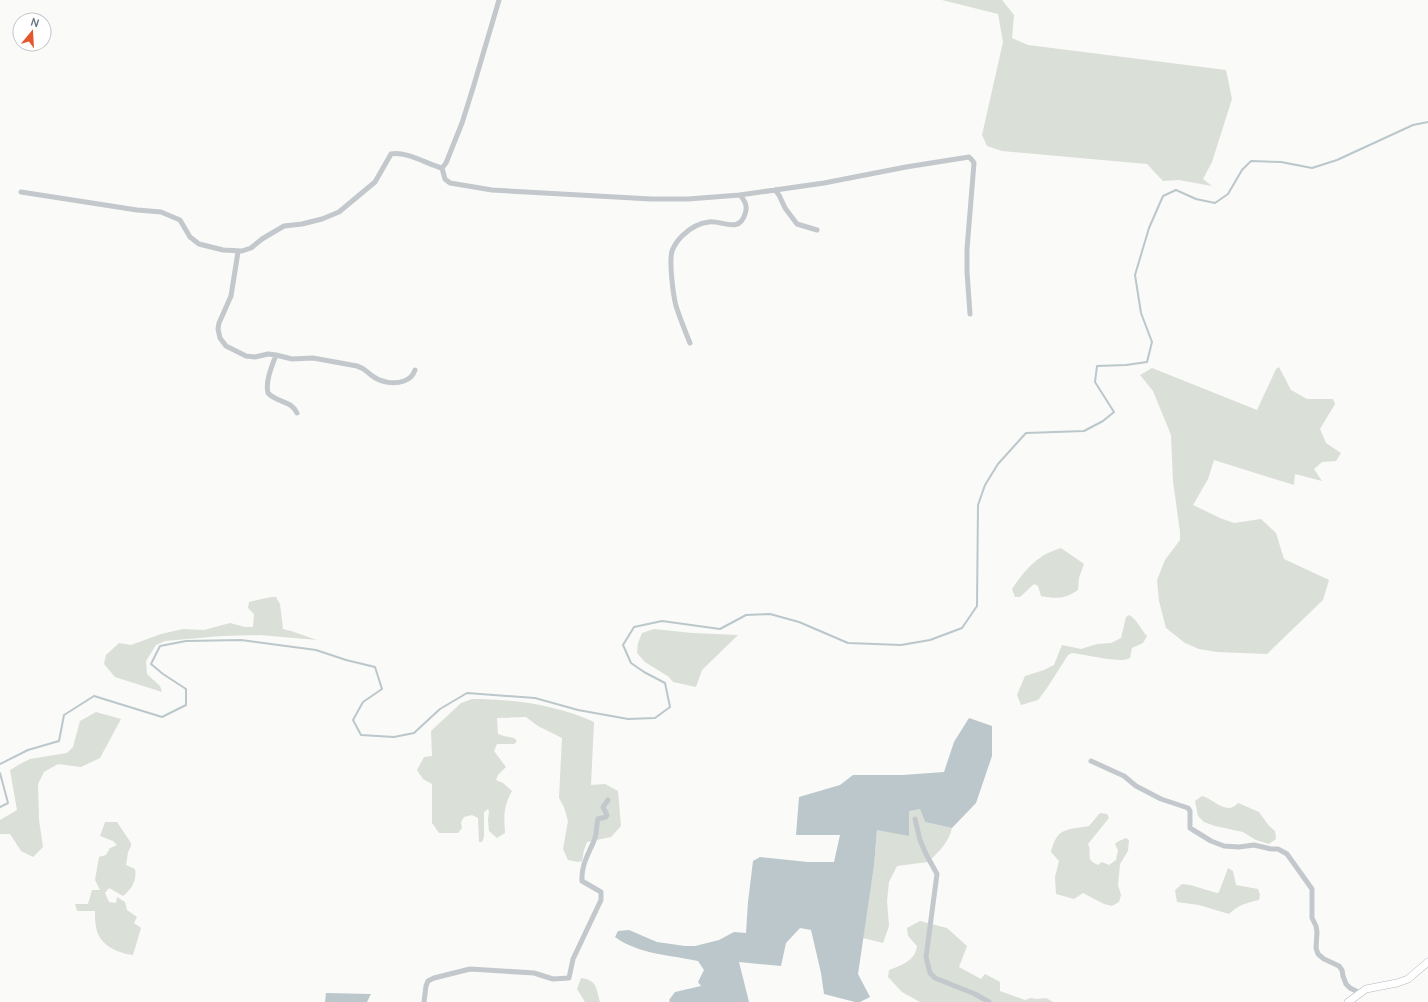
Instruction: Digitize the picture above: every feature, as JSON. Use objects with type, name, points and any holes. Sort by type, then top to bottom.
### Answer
[{"type":"street","points":[[442,168],[446,163],[462,123],[499,0]]},
{"type":"street","points":[[21,192],[137,210],[161,212],[180,220],[190,237],[199,244],[222,250],[238,252],[250,248],[284,226],[302,224],[322,219],[339,212],[375,182],[391,154],[404,154],[442,168]]},
{"type":"street","points":[[442,168],[445,179],[450,184],[492,190],[659,199],[688,199],[740,195],[824,183],[906,167],[969,157],[974,163],[967,249],[970,314]]},
{"type":"street","points":[[775,190],[785,208],[797,224],[817,230]]},
{"type":"street","points":[[690,343],[676,305],[672,277],[672,250],[682,236],[699,224],[710,222],[735,225],[741,222],[745,214],[746,203],[740,195]]},
{"type":"street","points":[[238,252],[231,296],[219,323],[218,329],[220,338],[231,350],[246,356],[255,357],[268,354],[292,360],[313,358],[357,366],[364,368],[372,376],[392,383],[397,383],[408,379],[413,375],[415,370]]},
{"type":"street","points":[[276,355],[267,386],[268,393],[274,398],[293,406],[297,413]]},
{"type":"street","points":[[1091,761],[1124,776],[1136,786],[1161,799],[1188,808],[1190,811],[1190,828],[1211,841],[1224,846],[1239,848],[1254,845],[1278,849],[1287,854],[1312,889],[1312,918],[1317,932],[1316,948],[1318,954],[1339,966],[1342,970],[1346,984],[1350,988],[1360,993]]},
{"type":"street","points":[[424,1002],[428,982],[434,978],[470,969],[534,973],[553,979],[569,978],[573,959],[602,900],[601,892],[582,881],[581,872],[596,837],[598,819],[606,817],[603,807],[608,800]]},
{"type":"street","points":[[915,819],[920,840],[937,874],[926,952],[930,973],[935,978],[975,994],[989,1002]]},
{"type":"street","points":[[1348,1002],[1360,993],[1372,987],[1403,981],[1413,976],[1428,962]]},
{"type":"shaded area","points":[[942,0],[1002,0],[1014,15],[1012,38],[1028,45],[1226,70],[1232,99],[1212,162],[1203,179],[1212,186],[1179,180],[1163,181],[1147,164],[1002,151],[987,146],[982,135],[1003,42],[998,14]]},
{"type":"shaded area","points":[[1279,367],[1291,390],[1307,399],[1333,399],[1335,404],[1320,429],[1326,443],[1341,453],[1336,461],[1322,462],[1314,469],[1322,481],[1295,474],[1294,485],[1214,460],[1208,479],[1193,505],[1234,523],[1261,519],[1276,533],[1284,559],[1329,580],[1323,600],[1267,654],[1217,652],[1199,649],[1185,643],[1166,628],[1159,601],[1157,580],[1165,560],[1180,540],[1180,532],[1173,481],[1171,435],[1153,391],[1140,375],[1152,368],[1257,410],[1276,369]]},
{"type":"shaded area","points":[[1061,548],[1084,564],[1079,578],[1078,590],[1065,597],[1047,597],[1041,596],[1038,586],[1034,584],[1020,597],[1015,597],[1012,589],[1027,569],[1045,555]]},
{"type":"shaded area","points":[[276,597],[280,604],[283,629],[317,640],[260,635],[221,636],[165,641],[156,645],[146,661],[147,674],[160,686],[162,692],[115,677],[104,664],[106,655],[119,643],[131,645],[161,634],[183,629],[204,630],[230,623],[245,627],[253,627],[254,614],[248,608],[249,602]]},
{"type":"shaded area","points":[[1129,615],[1147,636],[1143,643],[1132,648],[1130,658],[1119,660],[1072,653],[1068,655],[1038,700],[1021,705],[1017,695],[1025,676],[1054,665],[1062,645],[1081,649],[1097,644],[1111,643],[1121,638],[1126,617]]},
{"type":"shaded area","points":[[654,629],[692,633],[738,635],[702,670],[696,687],[673,682],[669,677],[645,662],[637,653],[638,643],[642,633]]},
{"type":"shaded area","points":[[472,699],[503,700],[550,707],[594,722],[591,785],[605,784],[618,791],[621,826],[611,837],[587,842],[582,861],[578,862],[568,860],[563,849],[568,821],[564,807],[559,798],[562,738],[538,726],[526,717],[497,718],[498,734],[514,738],[517,741],[514,744],[497,744],[494,751],[506,767],[498,775],[496,780],[503,783],[512,791],[507,802],[505,812],[505,833],[497,838],[489,831],[488,809],[484,812],[484,837],[482,842],[479,842],[478,818],[472,815],[464,817],[461,822],[462,828],[458,833],[439,833],[432,823],[432,784],[423,779],[417,770],[424,757],[432,756],[431,731],[461,703]]},
{"type":"shaded area","points":[[96,712],[121,719],[100,758],[81,767],[58,764],[44,772],[38,784],[39,820],[43,847],[33,857],[21,851],[10,834],[0,834],[0,820],[17,810],[10,770],[30,759],[67,753],[73,747],[80,721]]},
{"type":"shaded area","points":[[969,718],[992,726],[992,756],[976,803],[952,828],[925,822],[920,809],[909,811],[909,836],[877,830],[874,866],[858,974],[870,997],[860,1002],[855,1002],[824,994],[821,973],[811,930],[800,928],[786,943],[781,966],[739,962],[749,1002],[670,1002],[669,1000],[675,992],[701,986],[698,982],[704,970],[698,961],[644,950],[624,943],[615,937],[618,931],[629,930],[657,942],[695,946],[719,940],[734,932],[746,933],[753,861],[760,857],[808,862],[834,862],[840,835],[796,835],[799,797],[840,785],[853,775],[903,775],[944,772],[954,742]]},
{"type":"shaded area","points":[[1202,796],[1225,808],[1234,807],[1238,803],[1259,812],[1269,826],[1275,831],[1276,839],[1269,844],[1256,840],[1243,832],[1204,822],[1198,816],[1195,801]]},
{"type":"shaded area","points":[[920,809],[925,822],[952,828],[951,833],[946,843],[928,862],[897,866],[889,882],[887,901],[889,926],[883,943],[863,938],[874,866],[877,830],[909,810]]},
{"type":"shaded area","points":[[1100,813],[1107,814],[1109,818],[1088,844],[1091,861],[1098,865],[1102,862],[1109,865],[1116,860],[1118,850],[1115,844],[1126,838],[1129,840],[1128,851],[1120,864],[1118,885],[1121,895],[1119,902],[1112,906],[1104,904],[1083,893],[1074,899],[1056,894],[1055,877],[1059,861],[1051,852],[1056,838],[1064,831],[1069,829],[1089,826]]},
{"type":"shaded area","points":[[105,822],[117,822],[131,843],[126,865],[135,869],[133,884],[123,896],[109,888],[105,893],[109,902],[116,903],[117,897],[125,902],[127,910],[137,917],[134,923],[141,928],[133,955],[115,950],[105,943],[101,939],[96,927],[95,911],[77,911],[75,904],[88,904],[92,890],[100,890],[95,880],[99,857],[106,855],[110,848],[117,845],[113,841],[100,836]]},
{"type":"shaded area","points":[[1228,868],[1233,871],[1236,885],[1258,889],[1260,895],[1259,900],[1242,905],[1229,914],[1199,905],[1177,902],[1175,890],[1182,884],[1217,893],[1219,892]]},
{"type":"shaded area","points":[[920,921],[947,928],[967,946],[959,967],[981,979],[985,974],[1000,982],[1000,991],[1025,1000],[1031,998],[1046,998],[1053,1002],[920,1002],[902,992],[888,977],[889,970],[907,962],[914,955],[917,946],[908,936],[907,928]]},
{"type":"shaded area","points":[[581,978],[593,983],[600,1002],[585,1002],[577,989]]},
{"type":"shaded area","points":[[326,993],[371,994],[367,1002],[325,1002]]},
{"type":"waterway","points":[[0,764],[28,750],[59,741],[64,715],[94,696],[162,717],[186,705],[186,689],[151,664],[160,646],[186,641],[241,640],[316,650],[346,660],[375,667],[382,689],[363,702],[353,720],[361,735],[394,737],[414,733],[440,709],[467,693],[535,698],[578,710],[628,719],[655,718],[670,707],[665,683],[631,663],[623,645],[634,627],[662,621],[720,629],[746,615],[770,614],[799,622],[848,643],[901,645],[930,640],[962,628],[977,606],[978,505],[985,485],[998,464],[1026,433],[1084,431],[1103,421],[1114,412],[1095,382],[1097,366],[1126,365],[1147,362],[1152,342],[1141,313],[1135,275],[1149,228],[1163,196],[1176,190],[1196,199],[1215,203],[1228,194],[1242,170],[1251,161],[1281,162],[1312,168],[1337,160],[1413,125],[1428,122]]},
{"type":"waterway","points":[[0,773],[8,803],[0,807]]}]
